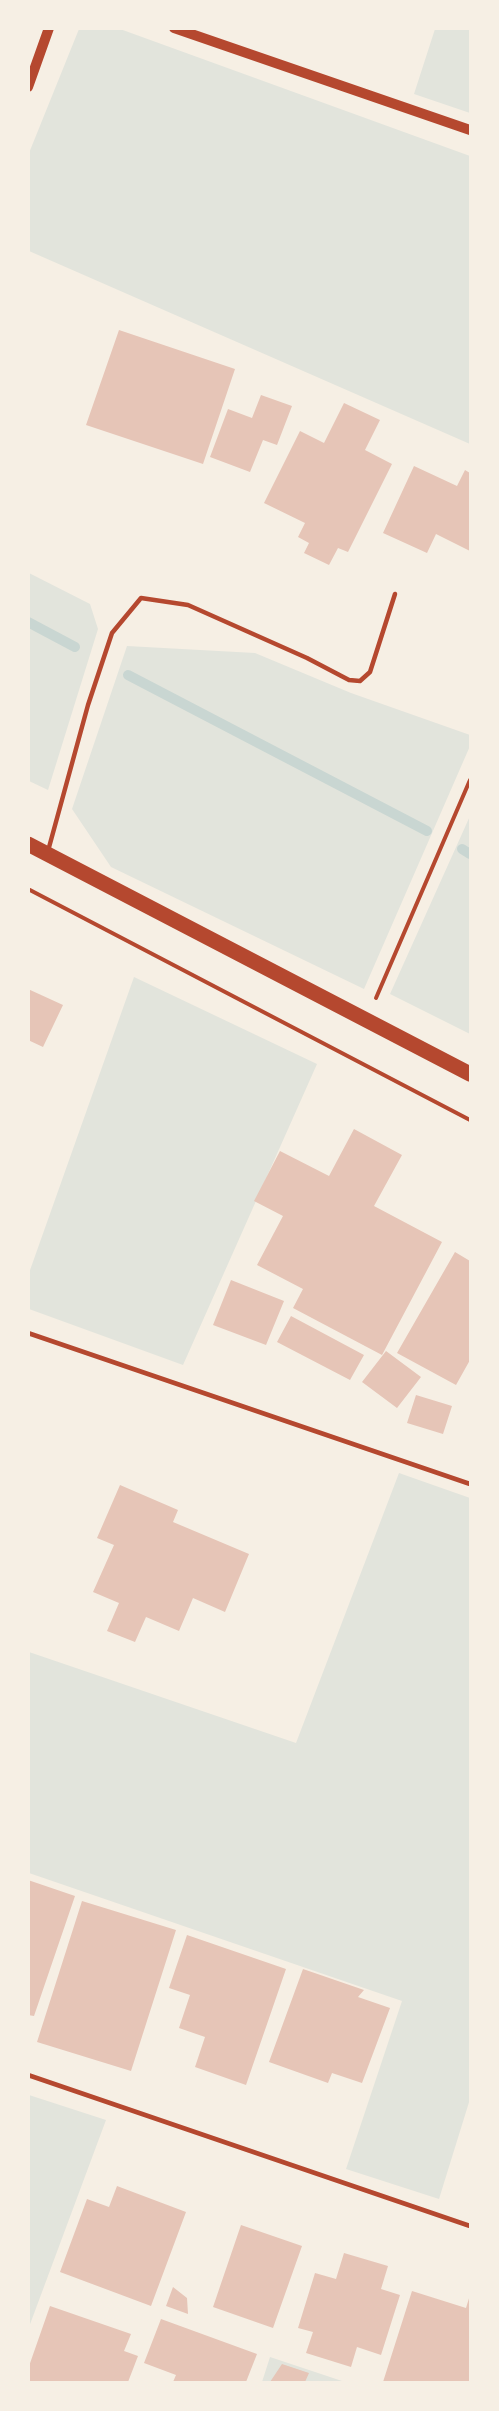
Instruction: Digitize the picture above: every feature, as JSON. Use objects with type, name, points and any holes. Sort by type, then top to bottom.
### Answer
[{"type":"main road","points":[[28,844],[471,1074]]},
{"type":"street","points":[[28,87],[49,28]]},
{"type":"street","points":[[174,28],[471,130]]},
{"type":"lane","points":[[48,854],[88,705],[112,633],[141,598],[188,605],[307,658],[349,680],[360,681],[370,672],[395,594]]},
{"type":"lane","points":[[28,1334],[471,1484]]},
{"type":"lane","points":[[28,2075],[471,2226]]},
{"type":"path","points":[[367,1020],[471,780]]},
{"type":"path","points":[[28,889],[471,1120]]},
{"type":"shaded area","points":[[79,29],[120,29],[470,156],[470,444],[29,251],[29,153]]},
{"type":"shaded area","points":[[435,29],[470,29],[470,113],[414,94]]},
{"type":"shaded area","points":[[29,573],[90,604],[98,629],[48,790],[29,781]]},
{"type":"shaded area","points":[[127,646],[255,653],[351,693],[470,735],[470,746],[364,989],[111,867],[72,809]]},
{"type":"shaded area","points":[[470,816],[470,1034],[390,994]]},
{"type":"shaded area","points":[[134,977],[317,1064],[183,1365],[29,1309],[29,1273]]},
{"type":"shaded area","points":[[399,1473],[470,1498],[470,2099],[439,2199],[346,2169],[402,2001],[29,1873],[29,1652],[296,1743]]},
{"type":"shaded area","points":[[28,2095],[106,2120],[29,2327]]},
{"type":"shaded area","points":[[270,2357],[345,2382],[262,2382]]},
{"type":"building","points":[[119,330],[235,369],[203,464],[86,425]]},
{"type":"building","points":[[261,395],[292,406],[277,445],[263,440],[250,472],[210,457],[228,409],[252,418]]},
{"type":"building","points":[[344,403],[380,420],[365,450],[392,464],[348,552],[338,548],[329,565],[304,553],[309,543],[298,537],[305,523],[264,503],[300,431],[324,443]]},
{"type":"building","points":[[414,466],[457,486],[465,470],[470,473],[470,551],[436,534],[427,553],[383,533]]},
{"type":"building","points":[[28,989],[63,1005],[43,1047],[28,1040]]},
{"type":"building","points":[[354,1129],[402,1155],[374,1206],[442,1242],[382,1355],[293,1308],[303,1289],[257,1265],[283,1216],[254,1201],[280,1151],[329,1176]]},
{"type":"building","points":[[455,1252],[470,1261],[470,1360],[456,1385],[397,1353]]},
{"type":"building","points":[[231,1280],[284,1301],[266,1345],[213,1325]]},
{"type":"building","points":[[291,1316],[364,1355],[350,1380],[277,1342]]},
{"type":"building","points":[[386,1351],[421,1377],[397,1408],[362,1382]]},
{"type":"building","points":[[416,1395],[452,1406],[443,1434],[407,1423]]},
{"type":"building","points":[[120,1485],[178,1510],[173,1522],[249,1554],[225,1612],[193,1598],[179,1631],[146,1617],[135,1642],[107,1631],[119,1603],[93,1592],[114,1545],[97,1538]]},
{"type":"building","points":[[28,1880],[75,1896],[34,2016],[28,2015]]},
{"type":"building","points":[[82,1901],[176,1930],[131,2071],[37,2042]]},
{"type":"building","points":[[187,1935],[286,1969],[246,2085],[195,2067],[205,2037],[179,2028],[190,1995],[169,1988]]},
{"type":"building","points":[[303,1969],[364,1990],[358,1997],[390,2008],[362,2083],[332,2073],[328,2083],[269,2062]]},
{"type":"building","points":[[117,2186],[186,2212],[151,2306],[60,2272],[87,2199],[109,2207]]},
{"type":"building","points":[[241,2225],[302,2246],[273,2328],[213,2307]]},
{"type":"building","points":[[344,2253],[388,2266],[381,2289],[400,2295],[381,2355],[357,2347],[351,2367],[306,2353],[313,2332],[298,2328],[315,2273],[336,2279]]},
{"type":"building","points":[[173,2287],[187,2298],[188,2314],[166,2306]]},
{"type":"building","points":[[412,2291],[466,2308],[470,2295],[470,2382],[383,2382]]},
{"type":"building","points":[[50,2306],[131,2334],[124,2351],[138,2356],[128,2382],[28,2382],[28,2369]]},
{"type":"building","points":[[161,2319],[257,2354],[246,2382],[173,2382],[176,2375],[144,2363]]},
{"type":"building","points":[[282,2364],[309,2373],[305,2382],[270,2382]]},
{"type":"waterway","points":[[28,622],[75,647]]},
{"type":"waterway","points":[[128,675],[427,831]]},
{"type":"waterway","points":[[462,849],[470,854]]}]
